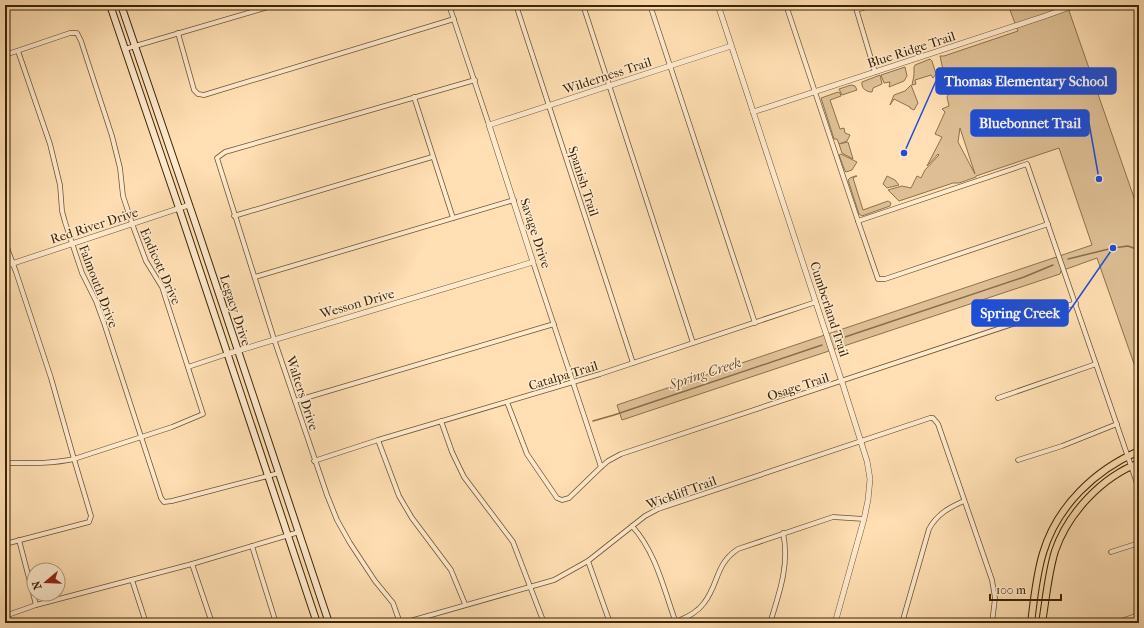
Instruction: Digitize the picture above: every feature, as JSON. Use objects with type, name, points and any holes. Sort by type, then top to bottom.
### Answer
[{"type":"main road","name":"Legacy Drive","points":[[110,5],[317,623]]},
{"type":"main road","name":"Legacy Drive","points":[[121,5],[329,623]]},
{"type":"main road","points":[[1031,623],[1041,562],[1047,542],[1058,520],[1072,500],[1091,480],[1105,469],[1139,451]]},
{"type":"main road","points":[[1042,623],[1050,573],[1056,550],[1067,526],[1081,506],[1099,487],[1131,466],[1139,463]]},
{"type":"main road","points":[[1058,520],[1067,526]]},
{"type":"street","points":[[125,49],[275,5]]},
{"type":"street","name":"Savage Drive","points":[[449,5],[475,80],[601,467]]},
{"type":"street","name":"Spanish Trail","points":[[516,5],[633,363]]},
{"type":"street","points":[[583,5],[694,343]]},
{"type":"street","points":[[650,5],[755,323]]},
{"type":"street","name":"Cumberland Trail","points":[[718,5],[867,461],[870,479],[868,500],[835,623]]},
{"type":"street","points":[[786,5],[878,279],[885,279],[1048,224]]},
{"type":"street","points":[[855,5],[875,72]]},
{"type":"street","points":[[857,10],[872,5]]},
{"type":"street","name":"Blue Ridge Trail","points":[[753,112],[1076,5]]},
{"type":"street","points":[[178,33],[194,90],[198,94],[204,95],[454,19]]},
{"type":"street","name":"Endicott Drive","points":[[18,51],[70,33],[77,33],[81,41],[112,136],[120,168],[123,196],[132,224],[143,255],[162,287],[188,367],[203,414],[172,427],[141,436]]},
{"type":"street","name":"Wilderness Trail","points":[[489,125],[731,46]]},
{"type":"street","points":[[5,55],[18,51]]},
{"type":"street","name":"Falmouth Drive","points":[[18,51],[50,144],[60,185],[62,211],[72,244],[82,273],[98,308],[161,498],[164,502],[172,501],[268,476]]},
{"type":"street","points":[[453,218],[432,157],[414,97],[475,80]]},
{"type":"street","name":"Walters Drive","points":[[402,623],[392,603],[362,562],[342,530],[327,495],[314,461],[217,161],[218,156],[225,152],[414,97]]},
{"type":"street","points":[[234,216],[432,157]]},
{"type":"street","points":[[858,221],[1027,164],[1139,489]]},
{"type":"street","points":[[255,278],[514,200]]},
{"type":"street","name":"Red River Drive","points":[[5,266],[189,205]]},
{"type":"street","points":[[5,242],[51,378],[91,516],[89,522],[5,544]]},
{"type":"street","name":"Wesson Drive","points":[[188,367],[274,338],[534,262]]},
{"type":"street","name":"Catalpa Trail","points":[[314,461],[441,421],[573,383],[816,302]]},
{"type":"street","name":"Osage Trail","points":[[507,402],[523,445],[532,462],[557,498],[562,500],[569,498],[608,461],[621,454],[842,382],[1076,303]]},
{"type":"street","points":[[296,402],[554,324]]},
{"type":"street","points":[[998,398],[1096,364]]},
{"type":"street","name":"Wickliff Trail","points":[[402,623],[554,580],[588,561],[645,516],[658,509],[861,442],[927,418],[933,418],[938,424],[964,501]]},
{"type":"street","points":[[441,421],[452,452],[464,477],[513,542],[544,623]]},
{"type":"street","points":[[1018,460],[1062,446],[1117,424]]},
{"type":"street","points":[[5,463],[38,464],[74,459],[141,436]]},
{"type":"street","points":[[378,440],[399,496],[412,518],[451,570],[465,604]]},
{"type":"street","points":[[268,476],[279,473]]},
{"type":"street","points":[[902,623],[926,536],[932,522],[943,512],[964,501],[995,590],[995,606],[992,623]]},
{"type":"street","points":[[632,526],[641,536],[650,552],[676,623],[696,611],[704,603],[723,562],[732,553],[745,546],[833,517],[864,519]]},
{"type":"street","points":[[5,616],[36,606],[192,564],[299,532]]},
{"type":"street","points":[[770,623],[785,566],[786,550],[783,533]]},
{"type":"street","points":[[19,540],[36,606]]},
{"type":"street","points":[[1111,552],[1139,543]]},
{"type":"street","points":[[252,546],[276,623]]},
{"type":"street","points":[[588,561],[610,623]]},
{"type":"street","points":[[192,564],[212,623]]},
{"type":"street","points":[[132,580],[146,623]]},
{"type":"street","points":[[1114,623],[1139,615]]},
{"type":"shaded area","points":[[1008,5],[1067,5],[1139,212],[1139,378],[1097,258],[1061,271],[1060,274],[622,420],[617,405],[1092,245],[1059,148],[959,183],[953,183],[899,201],[888,190],[902,186],[911,188],[917,176],[921,178],[925,170],[939,155],[938,154],[927,166],[942,137],[935,134],[945,112],[942,109],[949,106],[947,97],[949,94],[946,94],[943,87],[938,89],[945,79],[940,56],[944,56],[1018,31]],"holes":[[[960,128],[975,174],[958,142]]]},
{"type":"shaded area","points":[[930,59],[936,74],[933,78],[931,75],[915,80],[916,84],[912,85],[915,65]]},
{"type":"shaded area","points":[[905,67],[907,76],[904,81],[889,87],[890,82],[884,83],[881,75]]},
{"type":"shaded area","points":[[880,75],[882,84],[873,88],[872,92],[863,88],[862,82]]},
{"type":"shaded area","points":[[851,85],[855,86],[857,90],[842,95],[839,89]]},
{"type":"shaded area","points":[[911,85],[918,103],[914,110],[894,99],[890,105],[894,95],[905,91]]},
{"type":"shaded area","points":[[838,92],[841,96],[830,100],[840,129],[844,128],[845,133],[850,135],[847,141],[839,144],[837,139],[834,139],[821,98]]},
{"type":"shaded area","points":[[848,142],[853,159],[842,153],[839,144]]},
{"type":"shaded area","points":[[841,154],[857,162],[852,170],[845,171],[839,155]]},
{"type":"shaded area","points":[[857,176],[853,178],[863,210],[888,201],[891,203],[890,206],[862,216],[859,214],[848,180]]},
{"type":"shaded area","points":[[887,176],[895,180],[899,185],[887,188],[883,184]]},
{"type":"waterway","name":"Spring Creek","points":[[1068,259],[1113,248],[1128,246],[1139,250]]},
{"type":"waterway","name":"Spring Creek","points":[[836,340],[1024,277],[1053,265]]},
{"type":"waterway","name":"Spring Creek","points":[[593,421],[822,345]]},
{"type":"place","name":"Thomas Elementary School","points":[[904,153]]},
{"type":"place","name":"Bluebonnet Trail","points":[[1099,179]]},
{"type":"place","name":"Spring Creek","points":[[1113,248]]}]
